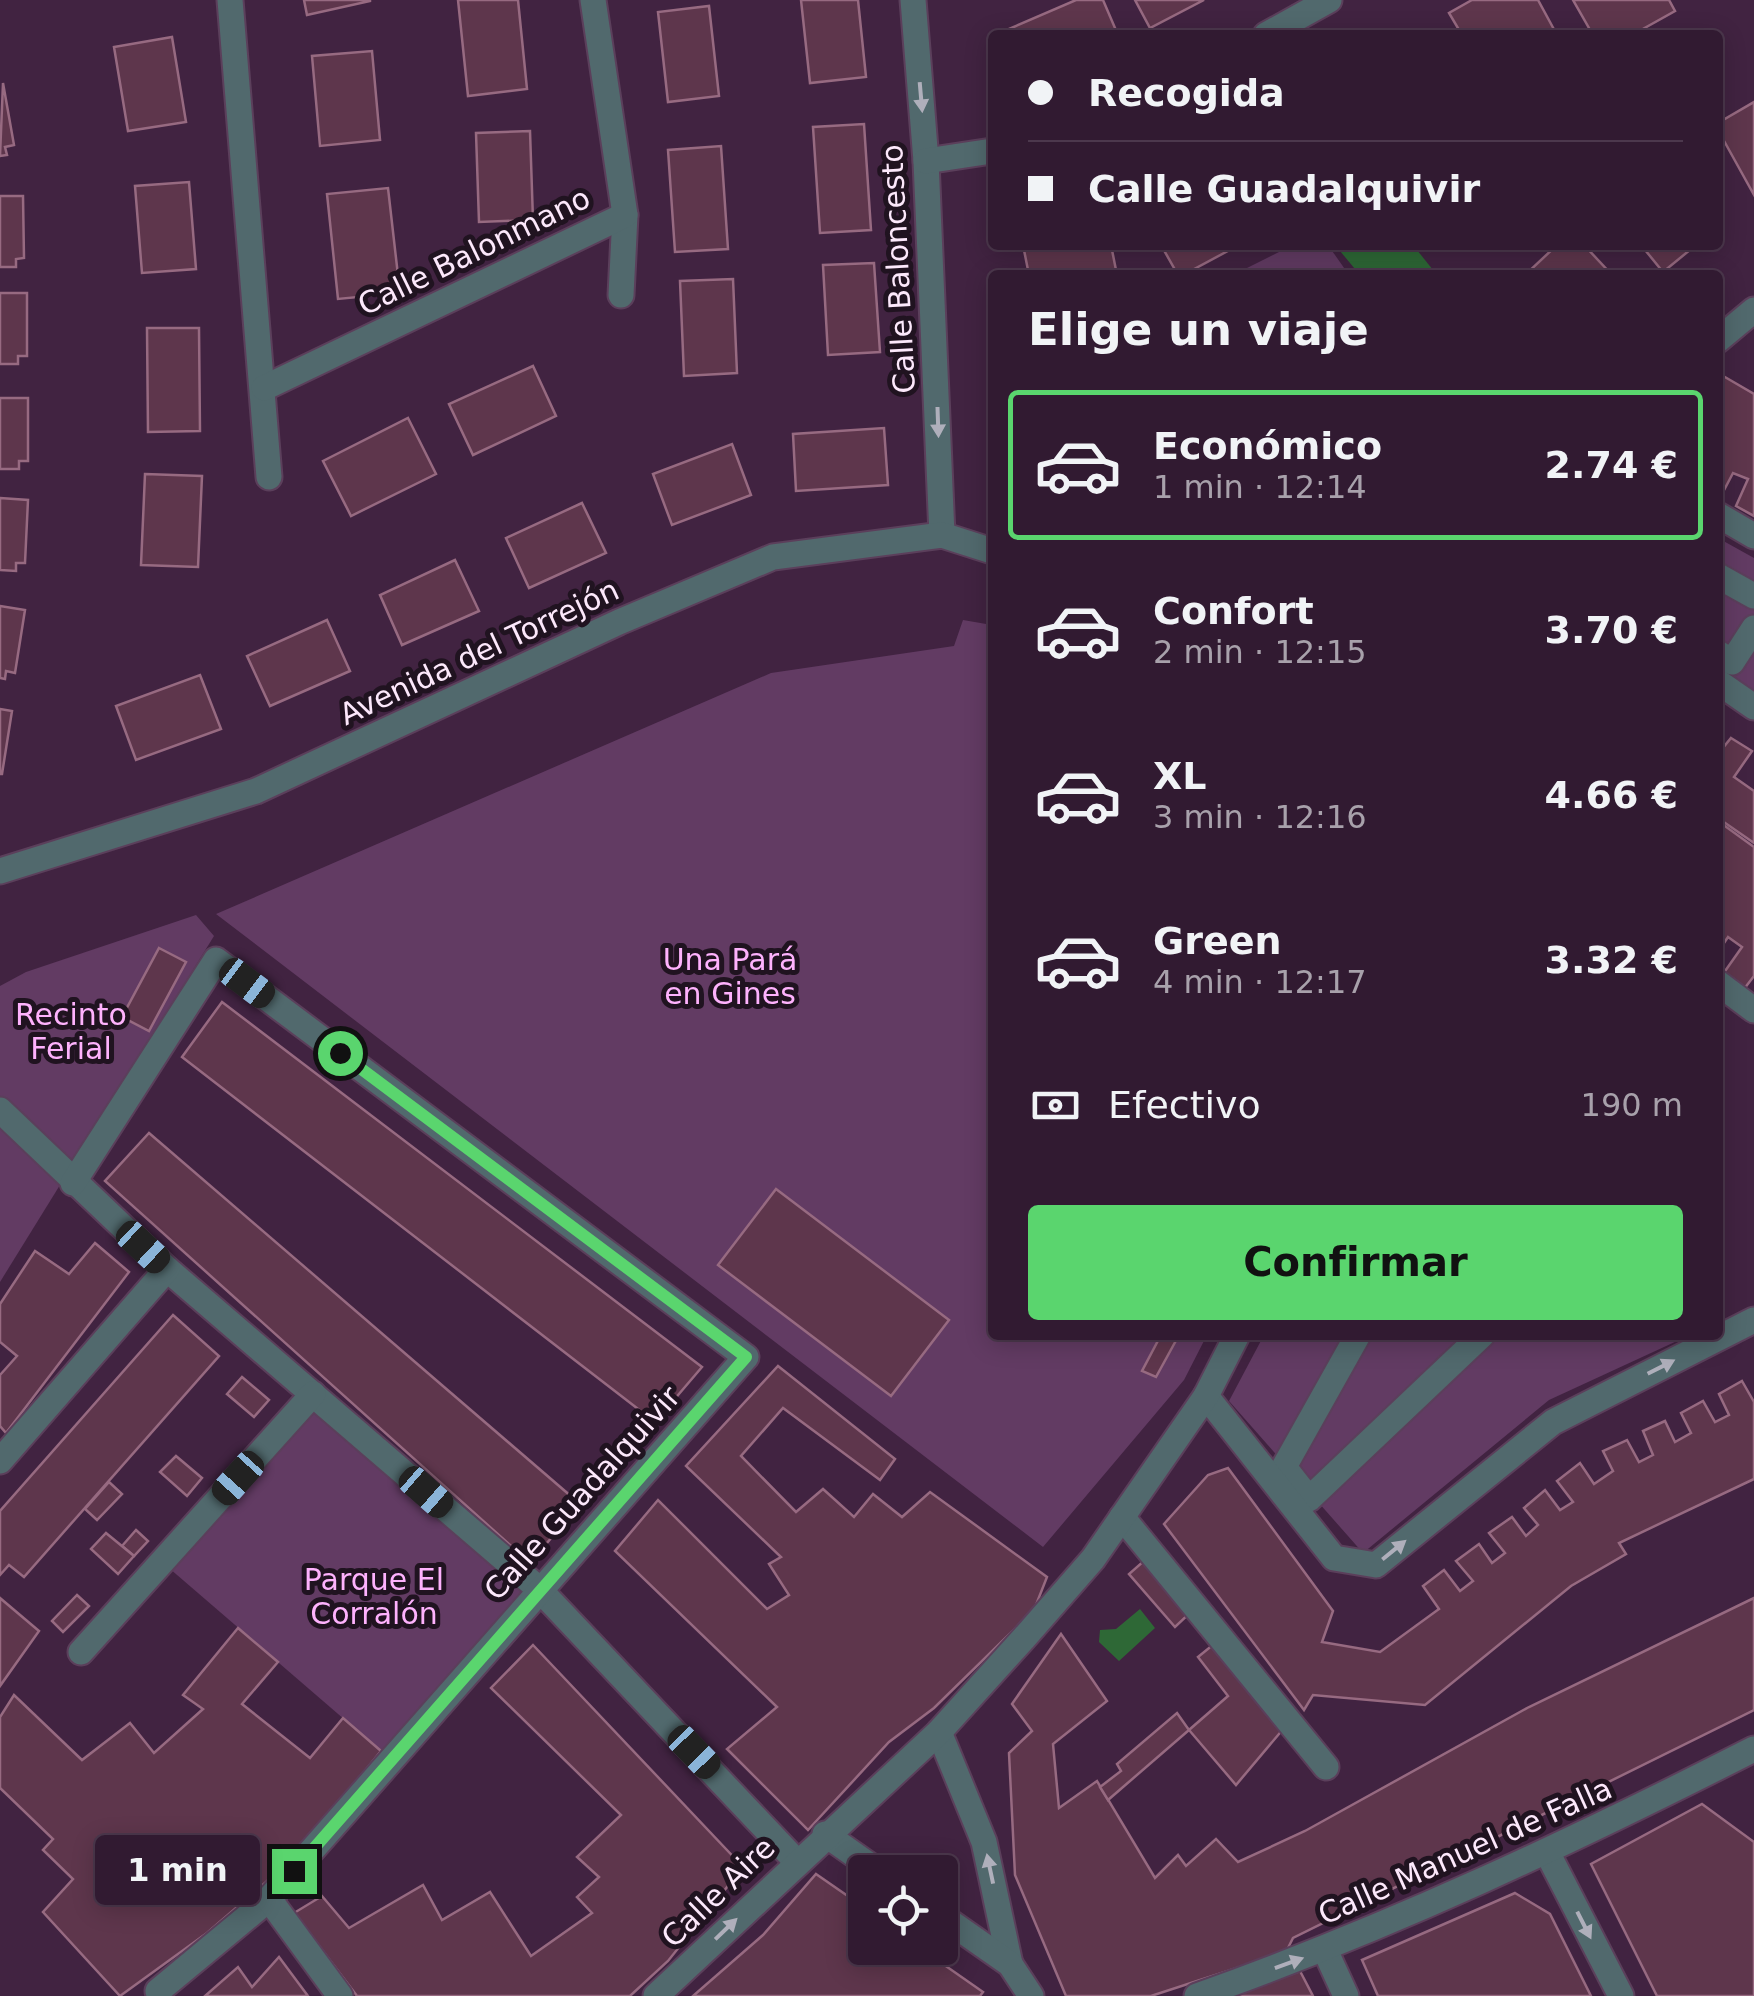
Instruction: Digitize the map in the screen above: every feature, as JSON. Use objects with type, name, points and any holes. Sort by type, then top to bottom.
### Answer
[{"type":"street","points":[[230,0],[264,388],[268,477]]},
{"type":"street","name":"Calle Balonmano","points":[[264,388],[625,215],[593,0]]},
{"type":"street","name":"Calle Baloncesto","points":[[913,0],[926,161],[942,535]]},
{"type":"street","points":[[1275,30],[1329,0]]},
{"type":"street","points":[[926,161],[988,151]]},
{"type":"street","points":[[622,295],[625,215]]},
{"type":"street","points":[[1723,336],[1754,310]]},
{"type":"street","points":[[1723,518],[1754,536]]},
{"type":"street","name":"Avenida del Torrejón","points":[[0,871],[256,792],[668,600],[773,558],[942,535],[988,550]]},
{"type":"street","points":[[1723,579],[1754,596]]},
{"type":"street","points":[[1723,656],[1732,662],[1754,628]]},
{"type":"street","points":[[1723,685],[1754,707]]},
{"type":"street","name":"Calle Guadalquivir","points":[[73,1182],[216,960],[746,1357],[269,1899],[158,1991]]},
{"type":"street","points":[[1723,987],[1754,1010]]},
{"type":"street","points":[[0,1110],[166,1268],[539,1589],[796,1861]]},
{"type":"street","points":[[0,1460],[166,1268]]},
{"type":"street","points":[[1723,1336],[1754,1320]]},
{"type":"street","name":"Calle Aire","points":[[656,1996],[796,1861],[939,1732],[1093,1559],[1206,1396],[1234,1340]]},
{"type":"street","points":[[1355,1340],[1284,1467],[1309,1499],[1477,1340]]},
{"type":"street","points":[[1206,1396],[1334,1558],[1376,1565],[1553,1422],[1715,1340]]},
{"type":"street","points":[[81,1652],[312,1394]]},
{"type":"street","points":[[1122,1517],[1326,1767]]},
{"type":"street","points":[[939,1732],[984,1842],[1021,1985]]},
{"type":"street","name":"Calle Manuel de Falla","points":[[1197,1996],[1325,1950],[1548,1854],[1754,1749]]},
{"type":"street","points":[[825,1834],[855,1855]]},
{"type":"street","points":[[1548,1854],[1621,1996]]},
{"type":"street","points":[[269,1899],[340,1996]]},
{"type":"street","points":[[958,1931],[1021,1985]]},
{"type":"street","points":[[1325,1950],[1346,1996]]},
{"type":"green space","points":[[1283,250],[1332,250],[1346,270],[1243,270]]},
{"type":"green space","points":[[1723,541],[1754,558],[1754,692],[1723,670]]},
{"type":"green space","name":"Una Pará en Gines","points":[[963,620],[988,624],[988,1340],[1204,1340],[1184,1380],[1043,1547],[216,914],[771,673],[954,646]]},
{"type":"green space","name":"Recinto Ferial","points":[[196,915],[214,936],[0,1282],[0,986],[26,972]]},
{"type":"green space","points":[[1261,1340],[1679,1340],[1549,1400],[1363,1553],[1229,1401]]},
{"type":"green space","name":"Parque El Corralón","points":[[313,1394],[539,1589],[381,1751],[162,1562]]},
{"type":"shaded area","points":[[1339,250],[1417,250],[1433,270],[1356,270]]},
{"type":"shaded area","points":[[1140,1609],[1155,1628],[1119,1661],[1099,1642],[1100,1630],[1116,1629]]},
{"type":"building","points":[[304,0],[370,0],[370,1],[307,15]]},
{"type":"building","points":[[458,0],[518,0],[527,89],[468,96]]},
{"type":"building","points":[[801,0],[858,0],[866,77],[810,83]]},
{"type":"building","points":[[1076,0],[1103,0],[1116,30],[1007,30]]},
{"type":"building","points":[[1135,0],[1204,0],[1150,28]]},
{"type":"building","points":[[1472,0],[1538,0],[1554,30],[1459,30],[1449,13]]},
{"type":"building","points":[[1573,0],[1669,0],[1675,11],[1641,30],[1590,30]]},
{"type":"building","points":[[709,6],[719,96],[668,102],[658,12]]},
{"type":"building","points":[[172,37],[186,122],[128,131],[114,47]]},
{"type":"building","points":[[372,51],[380,140],[320,146],[312,56]]},
{"type":"building","points":[[3,83],[14,145],[5,147],[7,155],[0,156]]},
{"type":"building","points":[[1754,102],[1754,195],[1723,139],[1723,120]]},
{"type":"building","points":[[864,124],[871,230],[820,233],[813,127]]},
{"type":"building","points":[[530,131],[533,220],[479,222],[476,133]]},
{"type":"building","points":[[721,146],[728,249],[675,252],[668,150]]},
{"type":"building","points":[[189,182],[196,269],[142,273],[135,186]]},
{"type":"building","points":[[388,188],[400,293],[338,299],[327,194]]},
{"type":"building","points":[[0,196],[23,196],[24,258],[16,259],[16,267],[0,267]]},
{"type":"building","points":[[1024,250],[1112,250],[1116,270],[1028,270]]},
{"type":"building","points":[[1164,250],[1230,250],[1192,270],[1175,270]]},
{"type":"building","points":[[1552,250],[1589,250],[1607,270],[1530,270]]},
{"type":"building","points":[[1645,250],[1690,250],[1665,270]]},
{"type":"building","points":[[874,263],[880,352],[828,355],[823,265]]},
{"type":"building","points":[[733,279],[737,373],[684,376],[680,281]]},
{"type":"building","points":[[0,293],[27,293],[27,356],[18,356],[18,364],[0,364]]},
{"type":"building","points":[[147,328],[199,328],[200,431],[148,432]]},
{"type":"building","points":[[533,366],[556,416],[473,455],[449,404]]},
{"type":"building","points":[[1723,376],[1754,394],[1754,516],[1736,506],[1748,479],[1733,473],[1723,492]]},
{"type":"building","points":[[0,398],[28,398],[28,461],[19,461],[19,469],[0,469]]},
{"type":"building","points":[[408,418],[436,474],[351,516],[323,461]]},
{"type":"building","points":[[884,428],[888,485],[796,491],[793,434]]},
{"type":"building","points":[[732,444],[751,495],[672,525],[653,474]]},
{"type":"building","points":[[145,474],[202,476],[198,567],[141,565]]},
{"type":"building","points":[[0,498],[28,500],[25,563],[16,563],[16,571],[0,570]]},
{"type":"building","points":[[582,503],[606,553],[529,588],[506,538]]},
{"type":"building","points":[[455,560],[479,611],[402,645],[380,595]]},
{"type":"building","points":[[0,606],[25,610],[15,673],[6,671],[5,679],[0,678]]},
{"type":"building","points":[[327,620],[350,671],[270,706],[247,656]]},
{"type":"building","points":[[200,675],[221,729],[136,760],[116,706]]},
{"type":"building","points":[[0,709],[12,711],[2,774],[0,774]]},
{"type":"building","points":[[1731,738],[1752,751],[1734,777],[1754,791],[1754,843],[1723,821],[1723,748]]},
{"type":"building","points":[[1723,825],[1754,847],[1754,976],[1744,989],[1723,974],[1742,947],[1728,937],[1723,944]]},
{"type":"building","points":[[159,948],[186,962],[149,1031],[122,1017]]},
{"type":"building","points":[[222,1002],[702,1367],[655,1422],[182,1057]]},
{"type":"building","points":[[149,1133],[580,1504],[530,1563],[105,1181]]},
{"type":"building","points":[[776,1189],[949,1320],[891,1396],[718,1265]]},
{"type":"building","points":[[95,1243],[129,1272],[6,1433],[0,1426],[0,1375],[17,1356],[0,1342],[0,1304],[35,1251],[69,1274]]},
{"type":"building","points":[[173,1315],[219,1356],[24,1577],[9,1565],[0,1575],[0,1511]]},
{"type":"building","points":[[1158,1340],[1176,1340],[1156,1377],[1142,1371]]},
{"type":"building","points":[[778,1366],[895,1459],[880,1480],[783,1408],[741,1456],[796,1512],[823,1489],[854,1517],[873,1494],[902,1517],[930,1492],[1047,1577],[1034,1610],[934,1708],[889,1742],[808,1830],[727,1749],[777,1707],[615,1551],[658,1500],[767,1609],[789,1595],[769,1564],[781,1557],[686,1466]]},
{"type":"building","points":[[242,1377],[269,1400],[254,1417],[227,1394]]},
{"type":"building","points":[[1742,1381],[1754,1402],[1754,1479],[1619,1543],[1626,1554],[1571,1586],[1425,1705],[1313,1695],[1304,1710],[1164,1524],[1208,1475],[1228,1468],[1333,1611],[1322,1642],[1380,1652],[1439,1609],[1423,1586],[1444,1570],[1460,1591],[1473,1581],[1456,1561],[1479,1544],[1492,1563],[1505,1553],[1489,1533],[1512,1517],[1526,1536],[1538,1525],[1524,1508],[1545,1490],[1560,1510],[1573,1502],[1557,1481],[1580,1463],[1594,1484],[1613,1471],[1603,1451],[1627,1440],[1639,1462],[1653,1455],[1643,1431],[1665,1421],[1675,1442],[1691,1433],[1681,1413],[1703,1401],[1715,1422],[1729,1415],[1719,1394]]},
{"type":"building","points":[[176,1456],[202,1478],[187,1496],[160,1472]]},
{"type":"building","points":[[109,1482],[122,1494],[97,1520],[85,1509]]},
{"type":"building","points":[[136,1530],[148,1541],[134,1556],[122,1546]]},
{"type":"building","points":[[106,1533],[134,1556],[118,1574],[91,1549]]},
{"type":"building","points":[[1145,1560],[1191,1612],[1175,1627],[1129,1574]]},
{"type":"building","points":[[77,1595],[89,1606],[63,1632],[52,1621]]},
{"type":"building","points":[[0,1598],[39,1631],[0,1686]]},
{"type":"building","points":[[1754,1598],[1754,1710],[1293,1938],[1286,1952],[1151,1996],[1066,1996],[1015,1875],[1009,1753],[1032,1731],[1012,1704],[1061,1634],[1107,1701],[1053,1744],[1059,1808],[1097,1781],[1155,1878],[1178,1855],[1186,1866],[1216,1839],[1238,1862],[1305,1831],[1529,1707]]},
{"type":"building","points":[[238,1628],[278,1662],[242,1704],[310,1758],[343,1718],[381,1751],[295,1857],[207,1933],[120,1996],[43,1912],[73,1879],[43,1850],[53,1839],[0,1788],[0,1717],[14,1695],[82,1760],[130,1723],[154,1753],[203,1709],[183,1695]]},
{"type":"building","points":[[1214,1644],[1284,1728],[1236,1785],[1189,1730],[1228,1696],[1198,1657]]},
{"type":"building","points":[[533,1645],[743,1867],[668,1961],[630,1996],[357,1996],[294,1913],[322,1896],[349,1928],[423,1885],[442,1920],[490,1892],[531,1956],[592,1913],[577,1897],[599,1877],[577,1857],[621,1815],[491,1688]]},
{"type":"building","points":[[1177,1713],[1189,1730],[1108,1800],[1100,1787],[1121,1771],[1117,1764]]},
{"type":"building","points":[[1702,1804],[1754,1842],[1754,1996],[1657,1996],[1591,1864]]},
{"type":"building","points":[[816,1874],[848,1896],[848,1965],[944,1965],[983,1992],[980,1996],[693,1996],[763,1935]]},
{"type":"building","points":[[1515,1893],[1550,1914],[1591,1996],[1378,1996],[1362,1960]]},
{"type":"building","points":[[279,1957],[308,1996],[205,1996],[238,1967],[252,1987]]},
{"type":"building","points":[[1300,1971],[1313,1996],[1231,1996]]},
{"type":"route","points":[[294,1871],[746,1357],[340,1053]]}]
